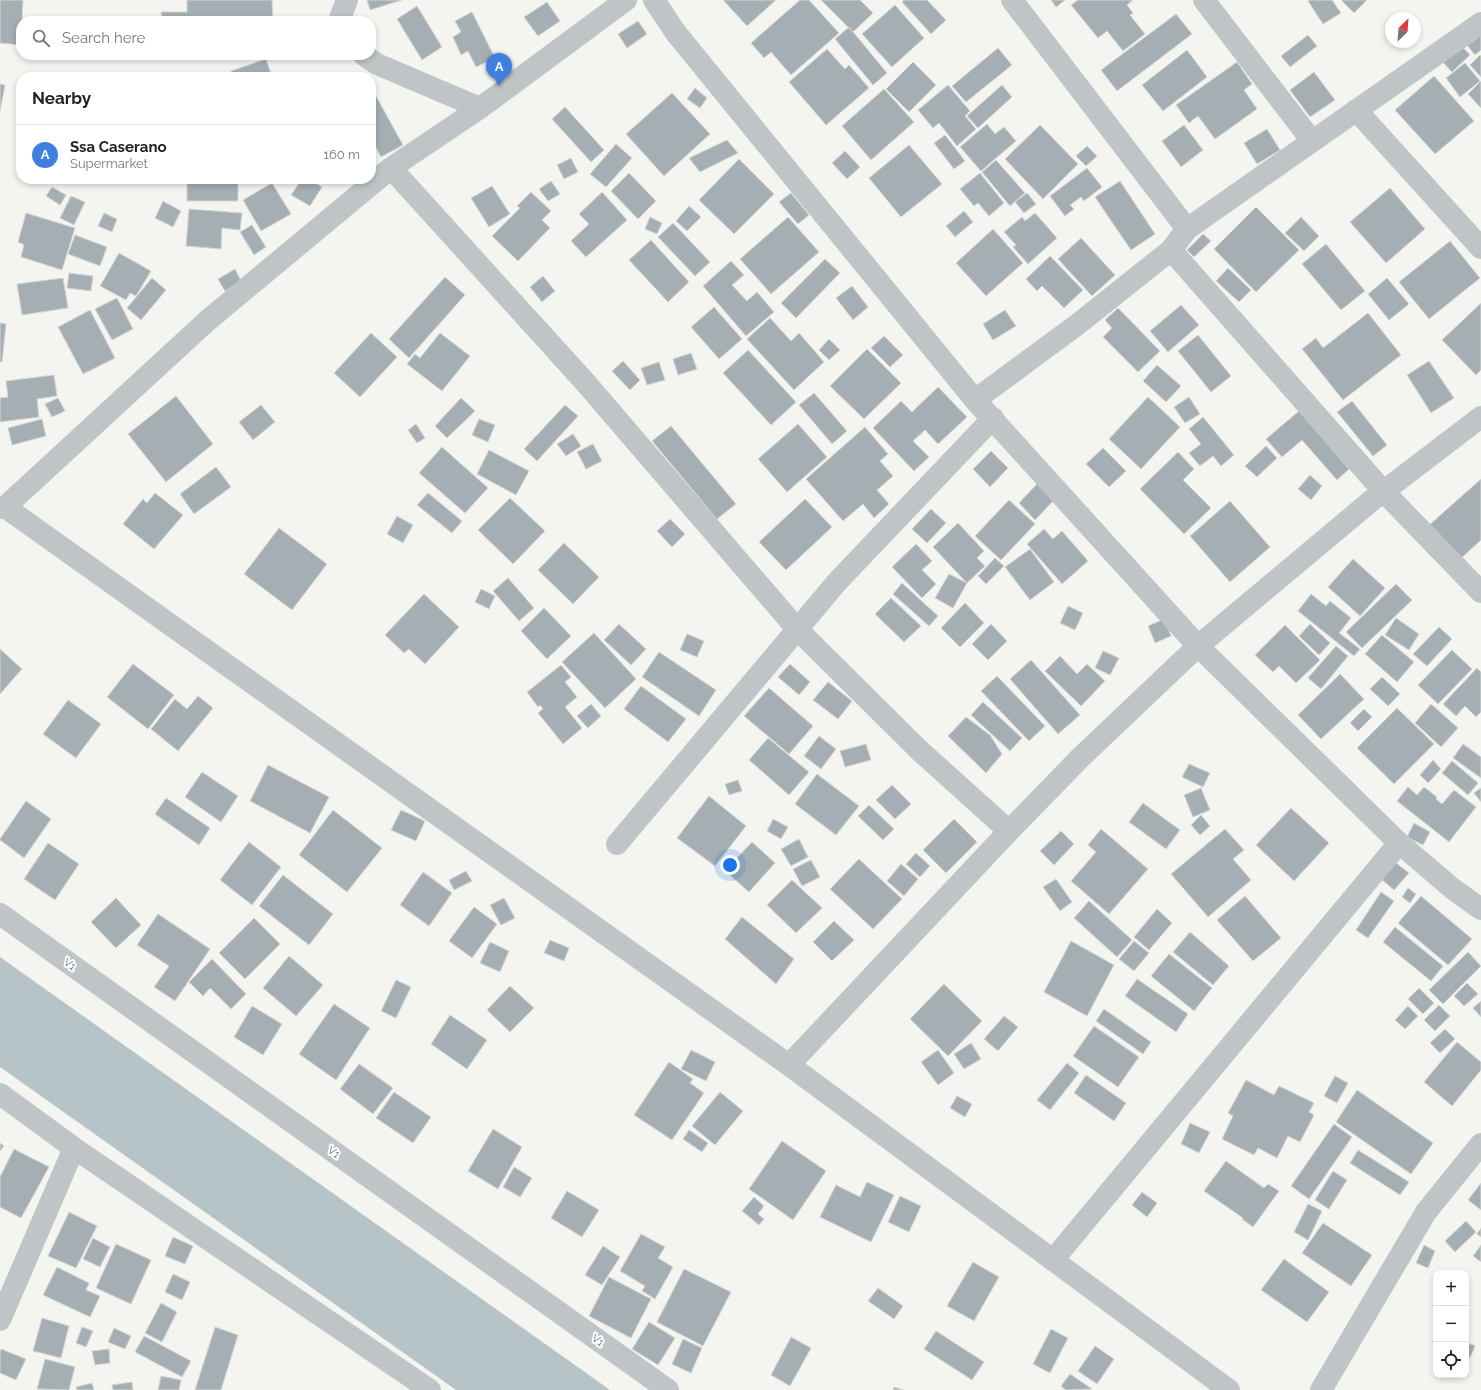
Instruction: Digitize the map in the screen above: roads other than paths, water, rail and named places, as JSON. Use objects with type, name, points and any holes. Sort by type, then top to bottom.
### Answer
[{"type":"street","points":[[341,16],[347,0]]},
{"type":"street","points":[[376,180],[391,168],[480,108],[626,0]]},
{"type":"street","points":[[654,0],[676,33],[975,400],[993,418],[1198,646],[1399,843],[1481,909]]},
{"type":"street","points":[[1012,0],[1187,228]]},
{"type":"street","points":[[1204,0],[1312,141]]},
{"type":"street","points":[[975,400],[1078,324],[1171,250],[1187,228],[1481,23]]},
{"type":"street","points":[[371,60],[377,64],[480,108]]},
{"type":"street","points":[[1356,110],[1481,248]]},
{"type":"street","points":[[391,168],[585,382],[797,629],[919,750],[1009,831]]},
{"type":"street","points":[[372,184],[207,321],[3,507],[789,1065],[1229,1390]]},
{"type":"street","points":[[1171,250],[1384,492],[1481,592]]},
{"type":"street","points":[[789,1065],[1009,831],[1080,758],[1198,646],[1384,492],[1481,417]]},
{"type":"street","points":[[617,844],[842,576],[993,418]]},
{"type":"street","points":[[1053,1260],[1399,843]]},
{"type":"street","name":"V1","points":[[0,914],[668,1390]]},
{"type":"street","points":[[0,1094],[74,1148],[430,1390]]},
{"type":"street","points":[[1321,1390],[1426,1212],[1481,1144]]},
{"type":"street","points":[[0,1320],[74,1148]]},
{"type":"place","name":"Ssa Caserano","points":[[499,86]]}]
